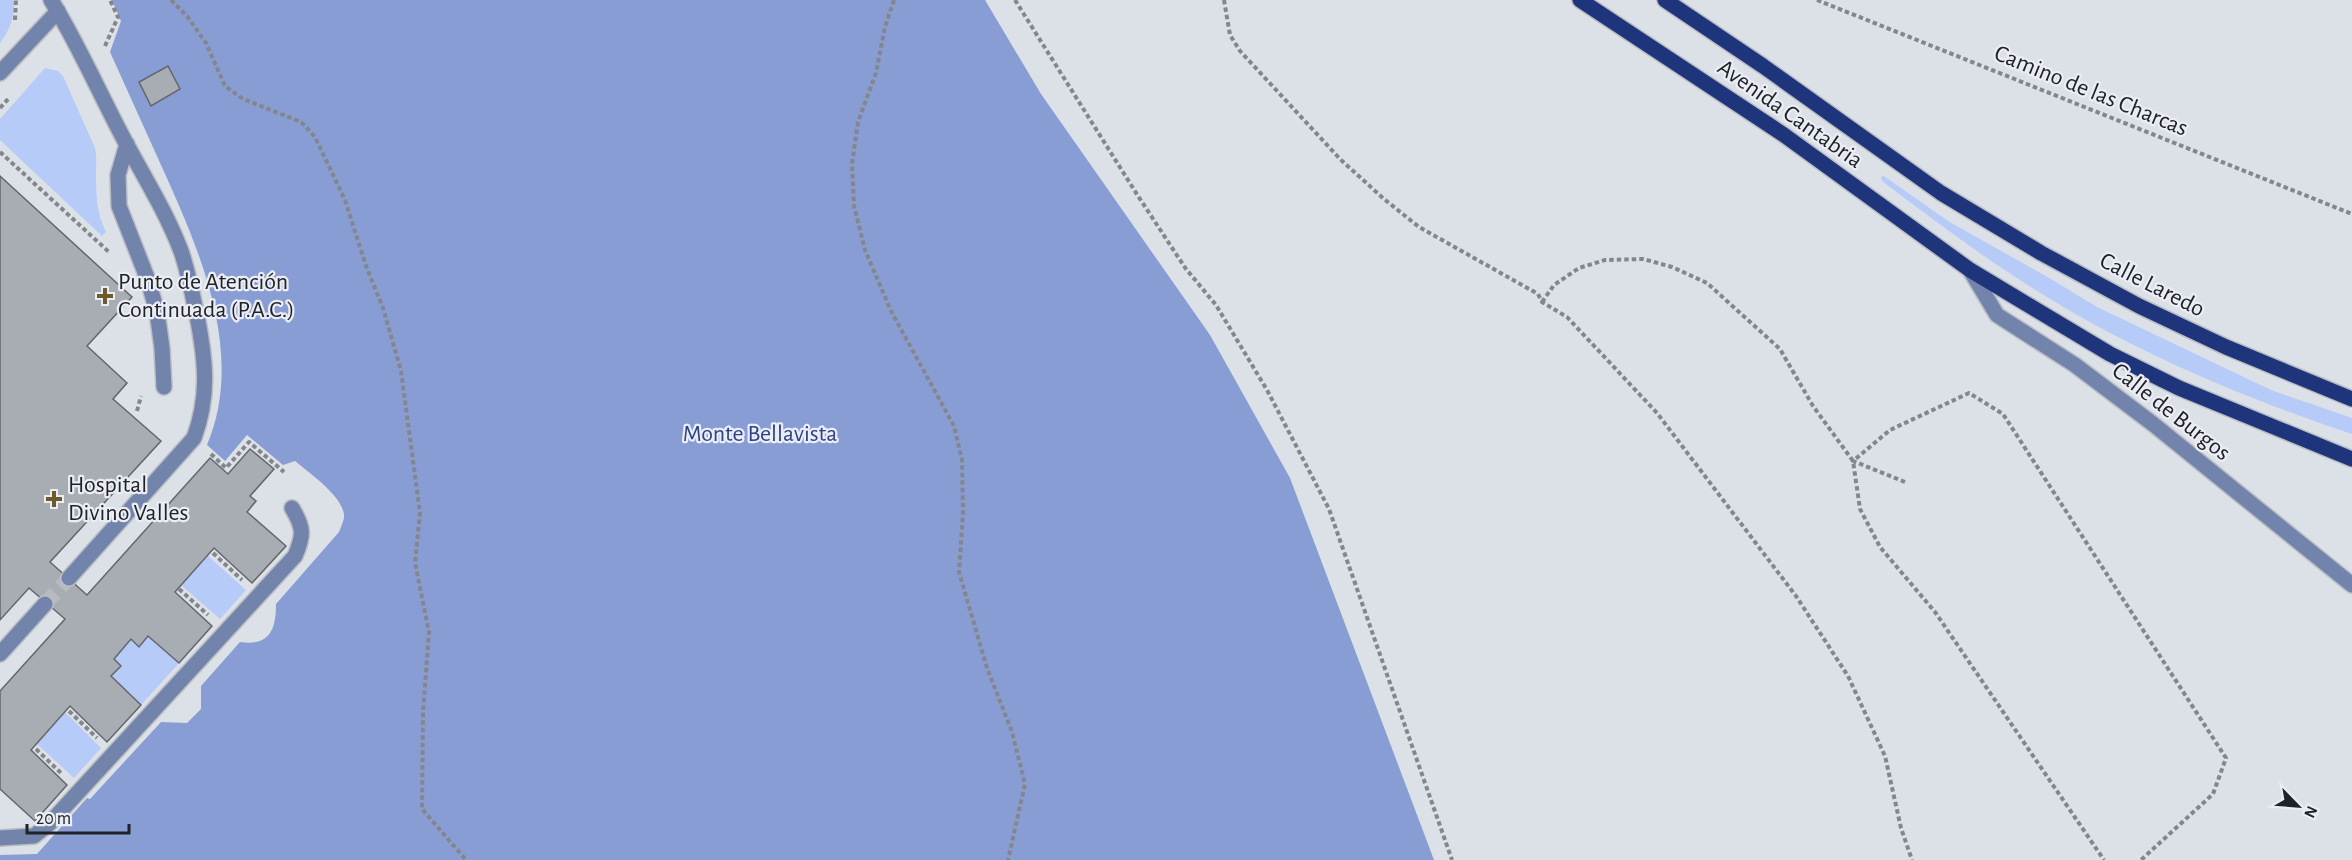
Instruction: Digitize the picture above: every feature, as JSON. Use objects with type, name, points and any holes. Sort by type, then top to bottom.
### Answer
[{"type":"main road","name":"Avenida Cantabria","points":[[1580,0],[1784,135],[1970,270]]},
{"type":"main road","name":"Avenida Cantabria","points":[[1665,0],[1764,66],[1941,193]]},
{"type":"main road","name":"Calle Laredo","points":[[1941,193],[2041,253],[2139,306],[2226,347],[2352,399]]},
{"type":"main road","points":[[1970,270],[2110,354],[2179,388],[2352,459]]},
{"type":"street","points":[[0,73],[54,5],[87,62],[127,144],[164,211],[187,269],[203,346],[206,392],[201,419],[194,438],[69,578]]},
{"type":"street","points":[[127,144],[118,175],[118,206],[148,280],[157,312],[164,387]]},
{"type":"street","name":"Calle de Burgos","points":[[1970,270],[1997,315],[2075,365],[2153,424],[2352,585]]},
{"type":"street","points":[[0,838],[34,836],[49,824],[295,556],[302,540],[301,524],[292,508]]},
{"type":"street","points":[[0,654],[45,604]]},
{"type":"path","points":[[105,46],[118,17],[110,0]]},
{"type":"path","points":[[171,0],[187,16],[206,43],[225,86],[243,99],[301,122],[315,137],[345,200],[366,266],[383,308],[400,370],[420,513],[415,563],[429,633],[423,713],[422,809],[466,860]]},
{"type":"path","points":[[894,0],[885,27],[876,73],[858,122],[852,164],[854,206],[865,250],[891,311],[954,426],[962,460],[963,514],[959,572],[987,668],[1012,732],[1024,784],[1008,860]]},
{"type":"path","points":[[1015,0],[1186,269],[1216,305],[1267,390],[1329,509],[1452,860]]},
{"type":"path","points":[[1224,0],[1230,35],[1240,51],[1340,159],[1419,227],[1538,294],[1542,302],[1567,317],[1657,413],[1796,596],[1848,676],[1885,756],[1901,828],[1912,860]]},
{"type":"path","name":"Camino de las Charcas","points":[[1817,0],[2352,214]]},
{"type":"path","points":[[0,152],[97,242]]},
{"type":"path","points":[[1542,302],[1554,285],[1579,268],[1605,260],[1643,259],[1672,267],[1707,284],[1780,349],[1814,406],[1853,461],[1860,509],[1880,547],[1935,612],[2104,860]]},
{"type":"path","points":[[1853,461],[1890,430],[1969,393],[2003,414],[2226,758],[2213,794],[2141,860]]},
{"type":"path","points":[[204,447],[226,468],[249,442],[284,472]]},
{"type":"path","points":[[1853,461],[1905,482]]},
{"type":"path","points":[[213,554],[249,586]]},
{"type":"path","points":[[180,589],[215,621]]},
{"type":"path","points":[[69,711],[104,745]]},
{"type":"path","points":[[36,749],[70,782]]},
{"type":"shaded area","points":[[0,0],[14,0],[14,12],[7,33],[0,43]]},
{"type":"shaded area","points":[[45,68],[58,71],[63,76],[95,148],[97,202],[106,232],[102,236],[0,140],[0,119]]},
{"type":"shaded area","points":[[1884,176],[1948,221],[2097,307],[2271,390],[2352,418],[2352,434],[2270,405],[2188,371],[2109,332],[2014,276],[1956,236],[1882,181],[1881,177]]},
{"type":"shaded area","points":[[207,555],[246,590],[220,619],[181,585]]},
{"type":"shaded area","points":[[148,636],[179,663],[141,705],[111,676],[120,666],[114,659],[131,639],[139,646]]},
{"type":"shaded area","points":[[65,712],[101,748],[74,778],[37,744]]},
{"type":"green space","name":"Monte Bellavista","points":[[112,0],[985,0],[1041,94],[1210,335],[1290,478],[1434,860],[0,860],[0,855],[37,854],[87,798],[90,799],[161,722],[187,723],[201,709],[201,686],[240,642],[258,642],[269,635],[276,614],[276,604],[339,532],[344,518],[339,502],[317,479],[295,461],[283,465],[247,435],[225,461],[207,445],[218,410],[222,374],[220,338],[213,302],[190,231],[110,52],[121,21]]},
{"type":"building","points":[[168,66],[180,89],[151,106],[139,82]]},
{"type":"building","name":"Hospital Divino Valles","points":[[0,176],[132,297],[87,346],[127,383],[113,399],[161,441],[50,562],[87,595],[210,458],[228,474],[250,449],[274,469],[250,496],[256,501],[247,512],[286,546],[252,583],[214,548],[175,592],[212,626],[179,663],[148,636],[139,647],[131,639],[114,659],[121,666],[111,676],[141,705],[107,742],[70,706],[31,750],[67,785],[35,821],[0,789],[0,691],[65,619],[29,588],[0,620]]},
{"type":"tunnel","points":[[45,604],[69,578]]},
{"type":"place","name":"Punto de Atención Continuada (P.A.C.)","points":[[105,296]]},
{"type":"place","name":"Hospital Divino Valles","points":[[54,499]]}]
